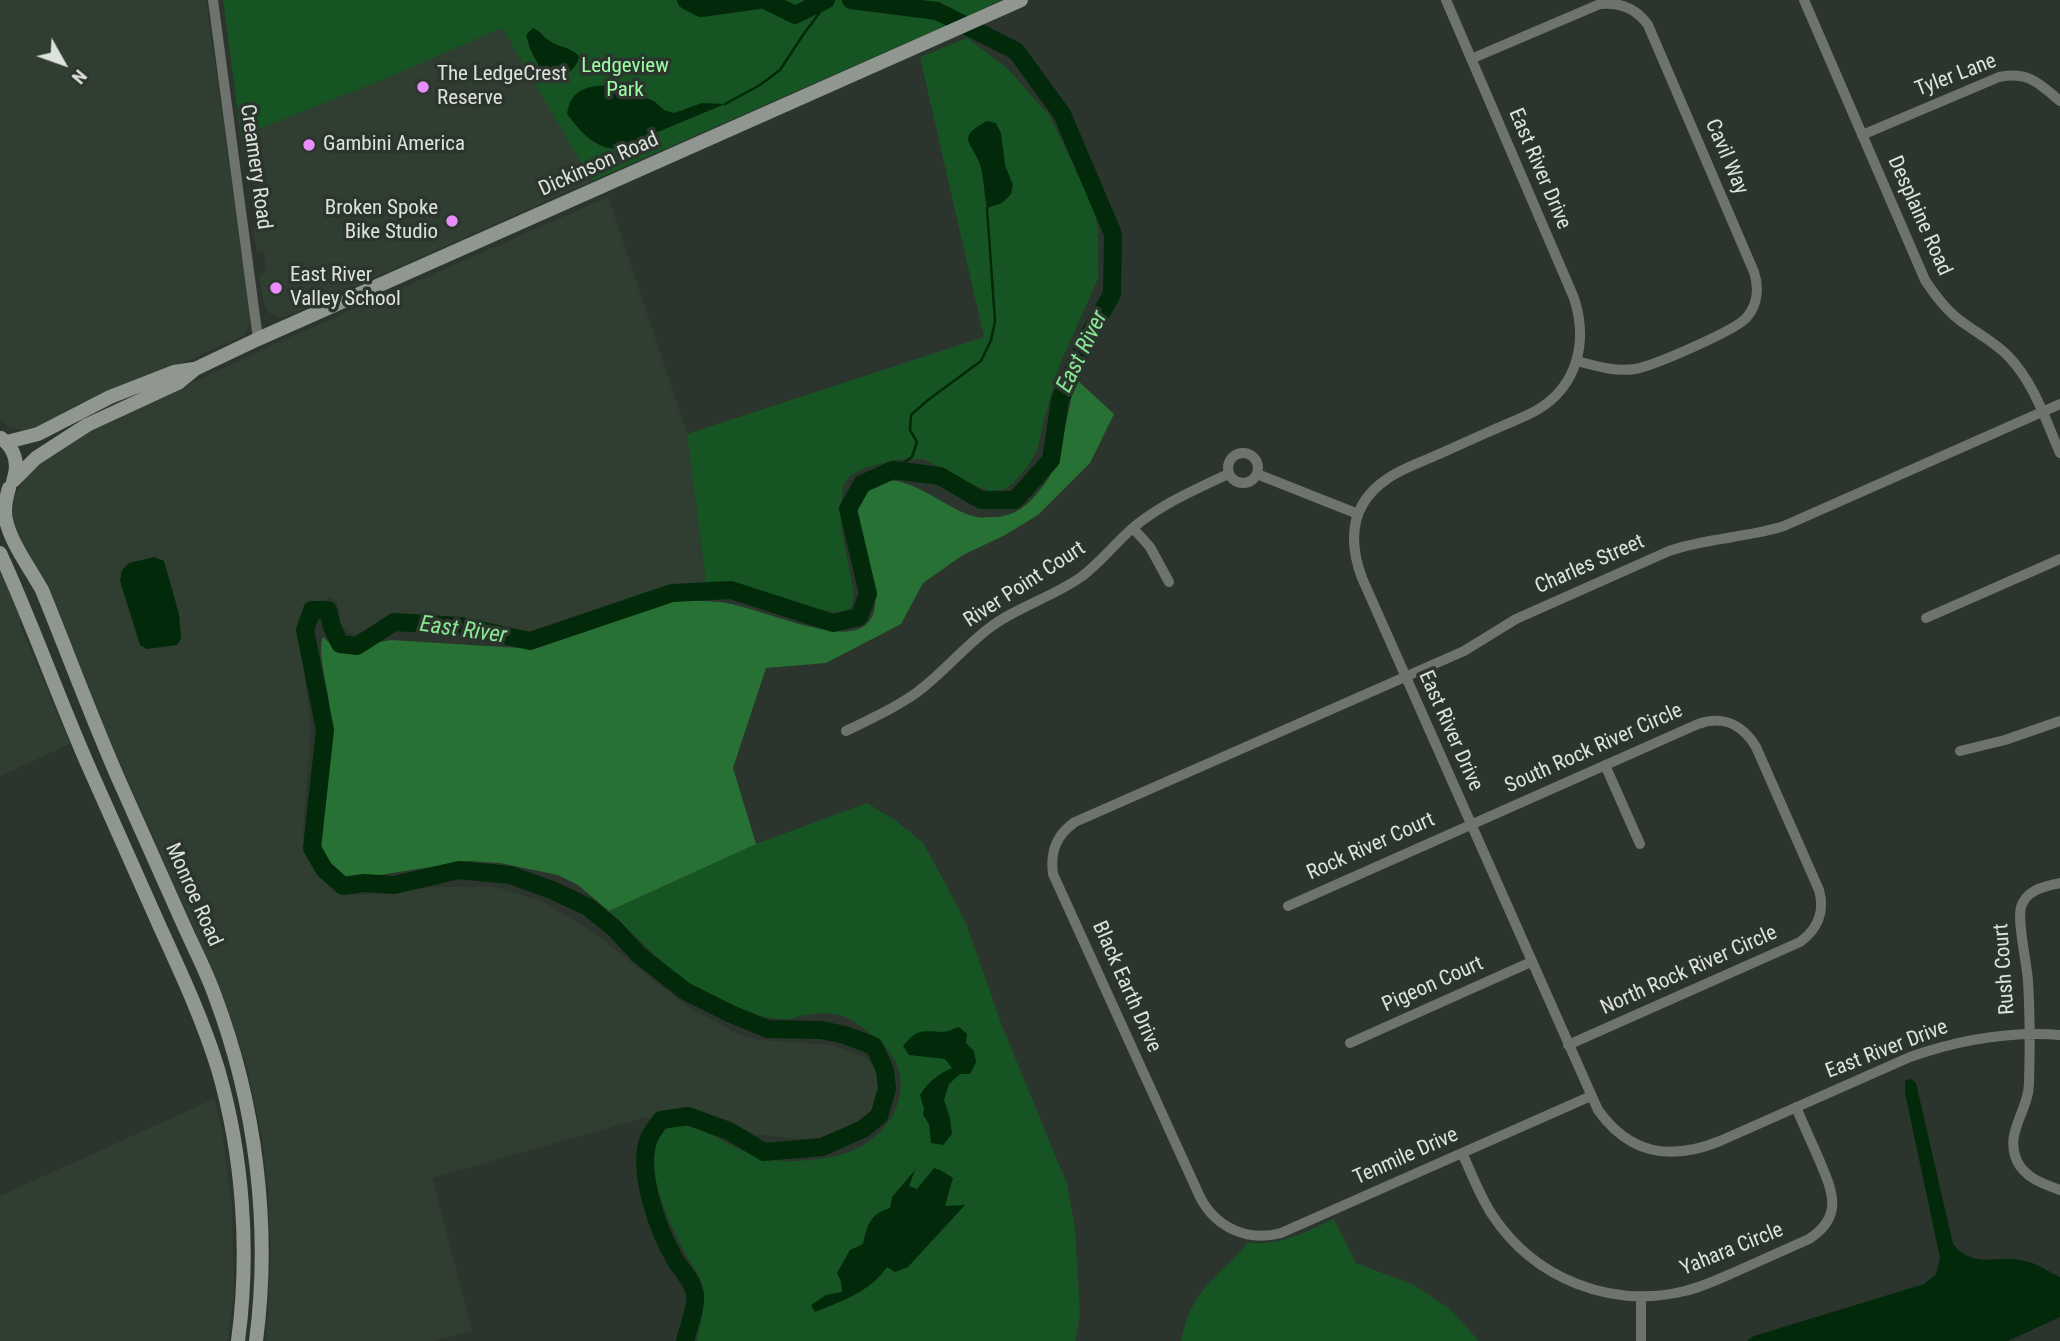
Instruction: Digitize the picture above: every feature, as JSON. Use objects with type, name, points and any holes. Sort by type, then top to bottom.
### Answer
[{"type":"main road","name":"Dickinson Road","points":[[7,488],[28,465],[66,438],[113,412],[178,383],[195,369],[1021,0]]},
{"type":"main road","name":"Dickinson Road","points":[[3,440],[38,434],[110,397],[174,372],[195,369]]},
{"type":"main road","name":"Monroe Road","points":[[3,440],[13,450],[17,471],[7,488],[5,510],[9,531],[42,590],[106,750],[215,995],[233,1051],[251,1132],[260,1202],[261,1298],[256,1341]]},
{"type":"main road","name":"Monroe Road","points":[[0,553],[83,754],[193,1000],[218,1070],[233,1136],[241,1204],[242,1308],[238,1341]]},
{"type":"street","name":"Creamery Road","points":[[213,0],[258,339]]},
{"type":"street","name":"East River Drive","points":[[1446,0],[1574,298],[1581,328],[1581,344],[1577,361],[1562,388],[1539,409],[1387,478],[1368,497],[1358,514],[1354,530],[1354,557],[1591,1096],[1606,1121],[1622,1136],[1643,1148],[1672,1153],[1700,1149],[1937,1047],[1994,1036],[2060,1035]]},
{"type":"street","name":"Desplaine Road","points":[[1804,0],[1919,269],[1935,296],[1963,323],[2009,357],[2029,384],[2060,453]]},
{"type":"street","name":"Cavil Way","points":[[1471,59],[1600,4],[1618,4],[1635,11],[1648,25],[1754,272],[1758,291],[1756,302],[1747,318],[1734,328],[1635,369],[1604,368],[1577,361]]},
{"type":"street","name":"Tyler Lane","points":[[1862,135],[1999,77],[2011,75],[2029,78],[2060,101]]},
{"type":"street","name":"Charles Street","points":[[1146,791],[1405,677],[1470,647],[1516,619],[1669,551],[1689,544],[1761,533],[1784,526],[2060,404]]},
{"type":"street","points":[[1244,452],[1252,455],[1258,464],[1257,474],[1249,483],[1238,483],[1228,474],[1227,465],[1233,456],[1244,452]]},
{"type":"street","name":"River Point Court","points":[[846,731],[917,693],[991,626],[1063,589],[1083,575],[1133,528],[1157,510],[1228,474]]},
{"type":"street","points":[[1257,474],[1358,514]]},
{"type":"street","points":[[1133,528],[1158,558],[1170,582]]},
{"type":"street","points":[[1926,618],[2060,559]]},
{"type":"street","name":"South Rock River Circle","points":[[1471,825],[1705,722],[1715,720],[1735,724],[1750,737],[1756,747],[1819,890],[1822,906],[1818,921]]},
{"type":"street","points":[[1960,751],[2005,740],[2060,721]]},
{"type":"street","points":[[1605,765],[1640,844]]},
{"type":"street","name":"Black Earth Drive","points":[[1146,791],[1068,827],[1054,847],[1053,874],[1204,1204],[1216,1219],[1234,1231]]},
{"type":"street","name":"Rock River Court","points":[[1288,905],[1471,825]]},
{"type":"street","name":"Rush Court","points":[[2060,883],[2031,892],[2020,910],[2028,983],[2029,1087],[2014,1132],[2013,1149],[2017,1160],[2034,1180],[2060,1190]]},
{"type":"street","name":"North Rock River Circle","points":[[1568,1045],[1800,942],[1813,931],[1818,921]]},
{"type":"street","name":"Pigeon Court","points":[[1350,1043],[1531,962]]},
{"type":"street","name":"Tenmile Drive","points":[[1234,1231],[1250,1236],[1281,1233],[1591,1096]]},
{"type":"street","name":"Yahara Circle","points":[[1462,1153],[1491,1213],[1511,1240],[1530,1257],[1557,1275],[1586,1288],[1641,1297],[1666,1295],[1705,1285],[1809,1239],[1827,1223],[1833,1205],[1831,1187],[1796,1107]]},
{"type":"street","points":[[1641,1297],[1641,1341]]},
{"type":"shaded area","points":[[0,0],[206,0],[251,318],[244,335],[239,338],[80,404],[41,426],[23,430],[10,428],[0,420]]},
{"type":"shaded area","points":[[502,28],[592,181],[291,315],[280,318],[269,313],[264,304],[259,276],[266,271],[263,249],[257,253],[253,228],[259,222],[250,151],[242,155],[241,136],[385,79]]},
{"type":"shaded area","points":[[533,28],[551,42],[579,56],[574,68],[560,74],[542,72],[526,35]]},
{"type":"shaded area","points":[[612,85],[654,101],[664,110],[674,113],[702,103],[725,104],[617,149],[609,148],[589,138],[567,114],[572,98],[577,93],[589,87]]},
{"type":"shaded area","points":[[987,121],[996,123],[1001,133],[1005,165],[1013,185],[1011,194],[1002,203],[987,208],[980,164],[968,141],[971,132]]},
{"type":"shaded area","points":[[608,197],[687,434],[706,583],[682,584],[635,596],[540,633],[454,620],[403,619],[382,622],[357,634],[350,633],[341,624],[337,601],[330,597],[317,604],[306,617],[300,635],[311,730],[304,845],[322,876],[346,894],[364,895],[435,887],[495,887],[544,902],[598,936],[688,1007],[740,1035],[759,1040],[831,1045],[863,1056],[880,1071],[881,1097],[871,1116],[851,1129],[825,1138],[812,1140],[755,1134],[702,1112],[683,1110],[663,1115],[652,1122],[647,1117],[432,1178],[472,1330],[435,1341],[266,1341],[271,1254],[268,1190],[262,1137],[247,1068],[213,971],[19,538],[12,510],[15,494],[26,477],[49,456],[92,430],[277,343]]},
{"type":"shaded area","points":[[154,557],[164,561],[179,614],[181,639],[177,645],[147,649],[140,645],[120,581],[122,570],[129,563]]},
{"type":"shaded area","points":[[0,565],[18,610],[21,627],[70,744],[0,776]]},
{"type":"shaded area","points":[[959,1027],[967,1034],[966,1043],[974,1051],[976,1062],[970,1074],[960,1074],[949,1084],[944,1100],[952,1134],[943,1145],[931,1143],[929,1124],[923,1115],[920,1095],[934,1079],[952,1068],[945,1059],[909,1055],[903,1046],[920,1032],[945,1032]]},
{"type":"shaded area","points":[[1911,1079],[1916,1083],[1953,1244],[1969,1257],[2025,1261],[2060,1277],[2060,1317],[2008,1341],[1747,1341],[1754,1336],[1924,1284],[1936,1274],[1940,1258],[1905,1093],[1905,1081]]},
{"type":"shaded area","points":[[214,1099],[222,1130],[232,1206],[234,1293],[228,1341],[0,1341],[0,1196]]},
{"type":"shaded area","points":[[934,1168],[953,1178],[945,1206],[965,1205],[908,1267],[895,1272],[887,1267],[864,1289],[815,1312],[811,1305],[826,1295],[842,1292],[837,1273],[850,1250],[863,1244],[868,1226],[874,1217],[890,1208],[892,1197],[915,1170],[909,1186],[917,1189]]},
{"type":"green space","name":"Ledgeview Park","points":[[223,0],[1001,0],[950,25],[592,181],[502,28],[385,79],[241,136]]},
{"type":"green space","points":[[967,38],[1007,68],[1049,115],[1094,207],[1098,229],[1098,279],[1060,364],[1037,451],[1025,470],[1005,489],[990,491],[970,484],[924,459],[894,460],[865,468],[850,476],[844,484],[841,527],[854,593],[852,606],[847,610],[837,612],[803,607],[761,593],[706,583],[687,434],[984,337],[920,57]]},
{"type":"green space","points":[[1076,379],[1114,414],[1090,463],[1038,515],[1005,535],[963,555],[923,583],[901,624],[826,663],[766,668],[733,768],[756,844],[609,911],[578,885],[558,875],[500,863],[469,861],[354,879],[339,874],[329,865],[320,837],[330,735],[329,701],[321,650],[323,637],[337,650],[348,653],[391,640],[520,648],[552,642],[671,601],[719,602],[833,631],[850,631],[863,627],[872,617],[875,590],[856,516],[869,487],[886,481],[899,482],[977,517],[999,517],[1015,512],[1034,497],[1046,483],[1052,470],[1061,445]]},
{"type":"green space","points":[[867,803],[895,820],[922,842],[966,923],[1002,1026],[1067,1184],[1075,1228],[1080,1315],[1075,1341],[697,1341],[704,1298],[702,1284],[660,1197],[654,1165],[660,1136],[672,1126],[687,1126],[765,1159],[792,1161],[832,1157],[864,1145],[888,1123],[896,1109],[901,1081],[890,1052],[852,1020],[834,1014],[804,1015],[790,1019],[773,1018],[748,1013],[723,1003],[687,982],[609,911],[756,844]]},
{"type":"green space","points":[[1334,1219],[1356,1263],[1414,1285],[1450,1309],[1479,1341],[1181,1341],[1188,1317],[1200,1295],[1247,1242],[1281,1240]]},
{"type":"waterway","name":"East River","points":[[686,0],[701,8],[759,0]]},
{"type":"waterway","name":"East River","points":[[765,0],[795,15],[826,0]]},
{"type":"waterway","points":[[725,104],[760,85],[780,70],[829,0]]},
{"type":"waterway","name":"East River","points":[[685,1341],[694,1311],[695,1294],[690,1280],[669,1249],[651,1201],[645,1167],[649,1138],[653,1131],[661,1120],[688,1116],[729,1131],[764,1152],[822,1147],[863,1129],[879,1116],[887,1089],[885,1070],[874,1046],[845,1035],[821,1030],[768,1029],[731,1014],[685,991],[639,955],[614,928],[588,907],[510,875],[459,870],[394,885],[364,883],[343,886],[324,869],[312,848],[325,730],[305,630],[312,610],[328,610],[340,644],[357,646],[394,622],[461,626],[530,641],[672,593],[731,590],[833,623],[859,617],[868,594],[848,509],[862,484],[893,470],[940,476],[981,500],[1015,500],[1051,460],[1060,400],[1089,335],[1112,294],[1113,234],[1062,114],[1016,51],[937,11],[851,0]]},
{"type":"waterway","points":[[893,470],[912,457],[917,442],[910,430],[911,415],[981,361],[991,340],[995,321],[987,208]]},
{"type":"place","name":"The LedgeCrest Reserve","points":[[423,87]]},
{"type":"place","name":"Gambini America","points":[[309,145]]},
{"type":"place","name":"Broken Spoke Bike Studio","points":[[452,221]]},
{"type":"place","name":"East River Valley School","points":[[276,288]]}]
